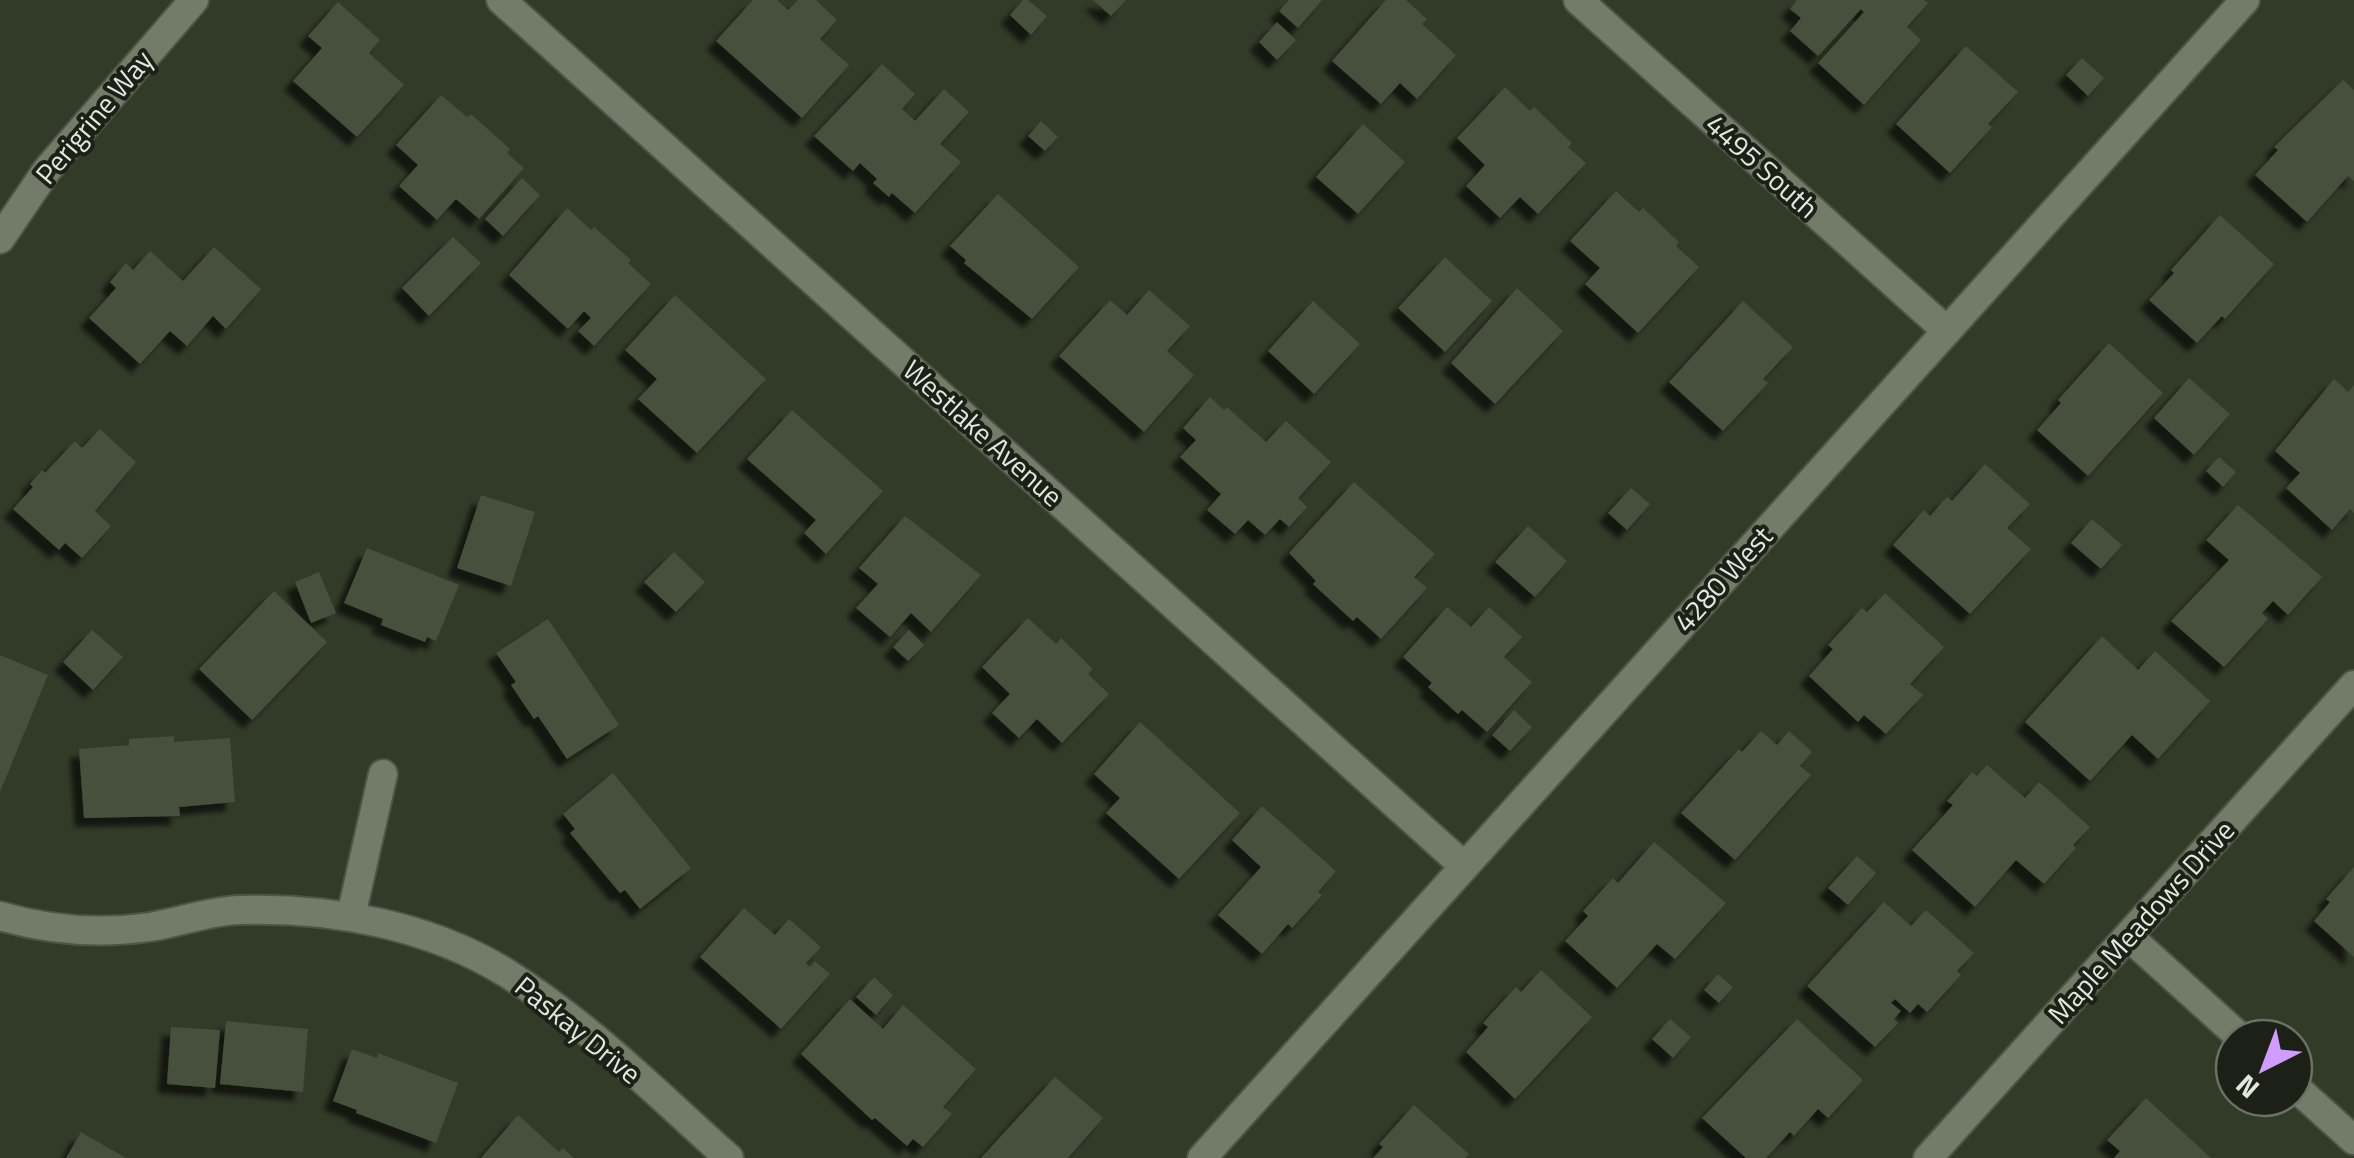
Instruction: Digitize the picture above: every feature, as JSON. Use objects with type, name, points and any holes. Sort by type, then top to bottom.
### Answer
[{"type":"street","name":"Perigrine Way","points":[[0,239],[47,170],[194,0]]},
{"type":"street","name":"Westlake Avenue","points":[[501,0],[1464,866]]},
{"type":"street","name":"4495 South","points":[[1578,0],[1947,332]]},
{"type":"street","name":"4280 West","points":[[1202,1158],[2245,0]]},
{"type":"street","name":"Maple Meadows Drive","points":[[1928,1158],[2354,685]]},
{"type":"street","points":[[352,916],[382,774]]},
{"type":"street","name":"Paskay Drive","points":[[0,916],[58,928],[103,930],[148,927],[233,910],[311,911],[352,916],[448,944],[506,972],[566,1013],[730,1158]]},
{"type":"street","points":[[2128,936],[2219,1018]]},
{"type":"street","points":[[2314,1104],[2354,1140]]},
{"type":"building","points":[[753,0],[777,0],[788,10],[798,0],[816,0],[837,20],[820,39],[849,65],[802,118],[716,41]]},
{"type":"building","points":[[1023,0],[1047,16],[1031,35],[1010,15]]},
{"type":"building","points":[[1093,0],[1126,0],[1111,16]]},
{"type":"building","points":[[1289,0],[1322,0],[1298,28],[1279,11]]},
{"type":"building","points":[[1386,0],[1406,0],[1427,19],[1422,24],[1456,55],[1417,99],[1400,83],[1381,104],[1332,61]]},
{"type":"building","points":[[1797,0],[1928,3],[1907,27],[1921,40],[1864,105],[1818,63],[1864,12],[1861,9],[1818,56],[1790,31],[1801,18],[1790,9]]},
{"type":"building","points":[[338,2],[380,40],[369,53],[404,85],[357,137],[293,81],[322,48],[308,36]]},
{"type":"building","points":[[1277,22],[1296,40],[1277,60],[1259,42]]},
{"type":"building","points":[[1966,46],[2018,92],[1950,173],[1896,124]]},
{"type":"building","points":[[2082,58],[2104,78],[2088,96],[2066,75]]},
{"type":"building","points":[[882,64],[915,94],[902,109],[915,121],[944,89],[969,112],[940,144],[961,162],[915,213],[873,183],[877,179],[860,163],[853,171],[814,136]]},
{"type":"building","points":[[2343,80],[2354,90],[2354,181],[2348,176],[2307,222],[2255,175],[2278,150],[2274,147]]},
{"type":"building","points":[[1505,87],[1530,111],[1534,107],[1572,143],[1568,147],[1586,163],[1538,214],[1520,197],[1500,218],[1466,186],[1485,165],[1457,138]]},
{"type":"building","points":[[441,95],[467,117],[471,114],[510,149],[507,153],[524,168],[479,219],[456,199],[437,220],[399,186],[418,165],[396,145]]},
{"type":"building","points":[[1041,121],[1058,137],[1045,151],[1028,136]]},
{"type":"building","points":[[1363,124],[1405,162],[1358,214],[1316,177]]},
{"type":"building","points":[[522,178],[540,195],[503,236],[485,219]]},
{"type":"building","points":[[1616,191],[1639,212],[1643,208],[1699,267],[1638,333],[1585,284],[1600,268],[1570,241]]},
{"type":"building","points":[[998,194],[1079,267],[1032,319],[964,263],[966,260],[950,246]]},
{"type":"building","points":[[567,208],[631,260],[628,263],[651,284],[594,346],[578,331],[591,318],[584,311],[568,329],[509,275]]},
{"type":"building","points":[[2220,215],[2274,264],[2225,319],[2222,316],[2197,343],[2149,300]]},
{"type":"building","points":[[453,237],[481,263],[429,316],[402,288]]},
{"type":"building","points":[[214,247],[261,289],[226,329],[213,316],[187,346],[170,331],[140,364],[89,318],[116,288],[110,282],[126,263],[133,270],[150,251],[183,281]]},
{"type":"building","points":[[1445,257],[1492,301],[1445,352],[1398,308]]},
{"type":"building","points":[[1517,288],[1563,331],[1495,404],[1451,363]]},
{"type":"building","points":[[1149,290],[1190,326],[1167,351],[1194,375],[1144,432],[1059,356],[1110,300],[1127,315]]},
{"type":"building","points":[[675,295],[766,379],[697,453],[638,399],[657,379],[625,350]]},
{"type":"building","points":[[1313,301],[1360,344],[1314,394],[1268,351]]},
{"type":"building","points":[[1743,301],[1793,347],[1763,379],[1768,383],[1723,431],[1669,382]]},
{"type":"building","points":[[2109,343],[2163,393],[2088,476],[2037,430]]},
{"type":"building","points":[[2189,378],[2230,414],[2194,455],[2154,418]]},
{"type":"building","points":[[2334,379],[2348,392],[2354,385],[2354,513],[2350,509],[2332,530],[2286,488],[2300,473],[2275,451]]},
{"type":"building","points":[[1210,397],[1266,442],[1286,421],[1331,462],[1298,498],[1307,507],[1289,527],[1280,519],[1265,535],[1248,520],[1235,534],[1207,510],[1221,494],[1180,457],[1196,440],[1183,428]]},
{"type":"building","points":[[792,410],[883,491],[826,554],[804,533],[816,520],[747,459]]},
{"type":"building","points":[[100,429],[136,462],[95,511],[111,526],[82,558],[65,543],[59,550],[13,509],[42,470],[45,473],[75,441],[82,448]]},
{"type":"building","points":[[2219,457],[2236,472],[2223,487],[2206,471]]},
{"type":"building","points":[[1985,464],[2030,504],[2007,528],[2031,549],[1970,614],[1893,545],[1924,510],[1930,516],[1947,497],[1952,501]]},
{"type":"building","points":[[1354,482],[1435,554],[1414,577],[1427,588],[1381,639],[1357,617],[1353,621],[1313,584],[1316,581],[1289,553]]},
{"type":"building","points":[[1631,488],[1650,504],[1627,530],[1608,513]]},
{"type":"building","points":[[481,495],[535,512],[511,586],[457,568]]},
{"type":"building","points":[[2238,505],[2322,577],[2288,615],[2273,601],[2262,613],[2268,619],[2224,667],[2171,621],[2229,560],[2206,540]]},
{"type":"building","points":[[905,516],[981,575],[931,632],[911,613],[890,637],[856,608],[878,584],[859,568]]},
{"type":"building","points":[[2092,519],[2122,545],[2101,569],[2071,543]]},
{"type":"building","points":[[1528,526],[1567,561],[1535,597],[1495,562]]},
{"type":"building","points":[[367,548],[459,585],[436,641],[427,637],[425,642],[381,625],[383,619],[344,603]]},
{"type":"building","points":[[674,552],[705,582],[676,612],[644,582]]},
{"type":"building","points":[[319,572],[336,613],[311,623],[295,582]]},
{"type":"building","points":[[274,591],[327,642],[252,720],[199,669]]},
{"type":"building","points":[[1885,593],[1944,647],[1910,684],[1923,695],[1886,734],[1864,715],[1858,722],[1809,676],[1833,649],[1828,645],[1862,608],[1867,612]]},
{"type":"building","points":[[1447,607],[1471,627],[1489,607],[1522,637],[1504,657],[1532,682],[1487,732],[1462,710],[1458,714],[1403,657]]},
{"type":"building","points":[[1028,618],[1056,644],[1061,638],[1093,669],[1088,674],[1109,694],[1062,743],[1037,719],[1019,738],[992,713],[1010,694],[982,667]]},
{"type":"building","points":[[548,619],[619,725],[567,759],[511,685],[516,682],[496,653]]},
{"type":"building","points":[[92,630],[123,657],[93,690],[63,662]]},
{"type":"building","points":[[909,630],[924,645],[908,661],[893,647]]},
{"type":"building","points":[[2102,636],[2138,670],[2155,651],[2210,701],[2158,759],[2132,735],[2090,781],[2025,722]]},
{"type":"building","points":[[0,655],[48,675],[0,792]]},
{"type":"building","points":[[1514,710],[1532,727],[1510,751],[1492,735]]},
{"type":"building","points":[[1140,722],[1240,813],[1179,879],[1106,813],[1120,798],[1094,774]]},
{"type":"building","points":[[1761,731],[1777,745],[1789,731],[1812,752],[1800,766],[1811,775],[1735,860],[1681,813],[1739,749],[1742,752]]},
{"type":"building","points":[[174,736],[174,742],[230,738],[235,802],[179,807],[180,816],[84,818],[79,749],[129,745],[129,739]]},
{"type":"building","points":[[1987,765],[2025,798],[2039,782],[2090,827],[2044,884],[2016,860],[1975,907],[1912,850],[1953,805],[1947,801],[1972,772],[1977,776]]},
{"type":"building","points":[[613,773],[691,868],[640,909],[625,890],[620,893],[570,833],[575,829],[563,814]]},
{"type":"building","points":[[1262,806],[1336,871],[1318,892],[1322,895],[1292,928],[1288,924],[1262,954],[1218,915],[1261,867],[1232,840]]},
{"type":"building","points":[[1654,842],[1726,903],[1675,959],[1657,944],[1617,988],[1565,941],[1588,916],[1583,911],[1613,878],[1618,883]]},
{"type":"building","points":[[1857,856],[1876,873],[1848,905],[1828,888]]},
{"type":"building","points":[[2354,867],[2354,957],[2314,921],[2330,902],[2326,899]]},
{"type":"building","points":[[1884,902],[1911,926],[1926,910],[1974,953],[1957,971],[1961,975],[1927,1012],[1918,1004],[1910,1013],[1895,999],[1891,1003],[1901,1011],[1894,1019],[1898,1023],[1875,1047],[1807,986]]},
{"type":"building","points":[[744,908],[775,935],[789,919],[821,947],[806,963],[810,967],[815,961],[830,974],[781,1029],[700,957]]},
{"type":"building","points":[[1541,970],[1592,1017],[1515,1099],[1466,1052],[1488,1027],[1483,1023],[1516,987],[1521,992]]},
{"type":"building","points":[[1718,974],[1733,987],[1719,1003],[1704,990]]},
{"type":"building","points":[[874,977],[893,995],[876,1015],[856,997]]},
{"type":"building","points":[[850,999],[883,1029],[903,1005],[976,1069],[943,1107],[952,1114],[923,1147],[913,1139],[907,1146],[875,1118],[872,1120],[801,1054]]},
{"type":"building","points":[[1670,1019],[1691,1037],[1673,1058],[1652,1039]]},
{"type":"building","points":[[1797,1019],[1863,1080],[1828,1118],[1818,1109],[1794,1136],[1790,1132],[1766,1158],[1746,1158],[1702,1118]]},
{"type":"building","points":[[226,1021],[308,1029],[303,1092],[220,1084]]},
{"type":"building","points":[[171,1027],[220,1030],[215,1088],[167,1084]]},
{"type":"building","points":[[352,1049],[377,1058],[378,1053],[458,1083],[436,1143],[333,1101]]},
{"type":"building","points":[[1055,1077],[1103,1118],[1068,1158],[981,1158]]},
{"type":"building","points":[[2146,1098],[2211,1158],[2114,1158],[2120,1151],[2107,1140]]},
{"type":"building","points":[[1414,1105],[1469,1154],[1465,1158],[1373,1158],[1383,1147],[1379,1144]]},
{"type":"building","points":[[518,1115],[559,1152],[563,1148],[574,1158],[481,1158]]},
{"type":"building","points":[[81,1132],[126,1158],[66,1158]]}]
